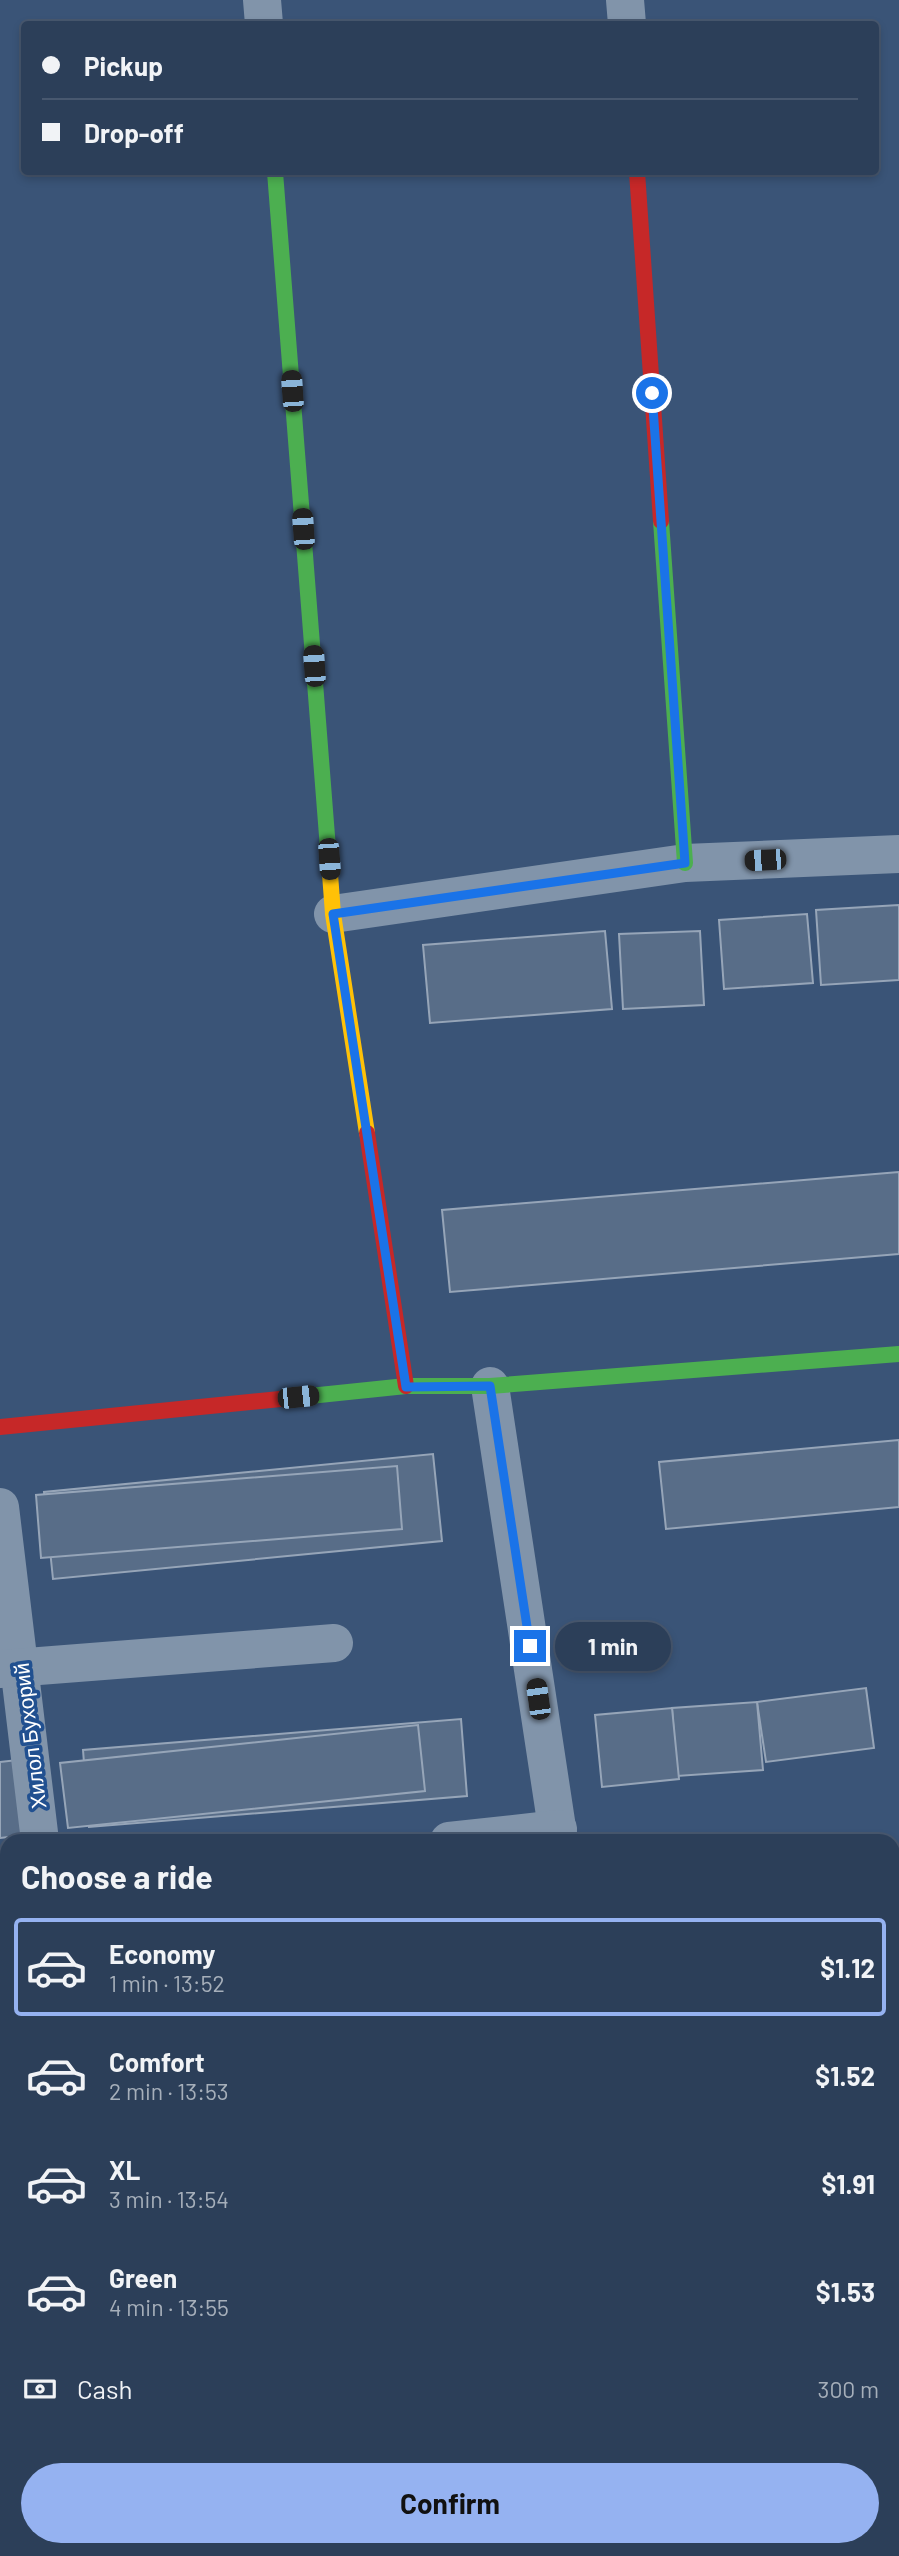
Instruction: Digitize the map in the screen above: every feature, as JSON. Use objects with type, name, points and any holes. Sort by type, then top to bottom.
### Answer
[{"type":"street","points":[[262,0],[264,21]]},
{"type":"street","points":[[625,0],[626,21]]},
{"type":"street","points":[[275,175],[333,914],[406,1387]]},
{"type":"street","points":[[637,175],[685,863]]},
{"type":"street","points":[[333,914],[685,863],[899,854]]},
{"type":"street","points":[[0,1427],[406,1387],[490,1386],[899,1354]]},
{"type":"street","points":[[490,1386],[558,1834]]},
{"type":"street","name":"Хилол Бухорий","points":[[0,1507],[10,1668],[39,1834]]},
{"type":"street","points":[[10,1668],[334,1643]]},
{"type":"building","points":[[899,905],[899,980],[821,985],[816,910]]},
{"type":"building","points":[[807,914],[813,983],[724,989],[719,920]]},
{"type":"building","points":[[605,931],[612,1009],[430,1023],[423,945]]},
{"type":"building","points":[[700,931],[704,1005],[623,1009],[619,934]]},
{"type":"building","points":[[899,1172],[899,1254],[450,1292],[442,1210]]},
{"type":"building","points":[[899,1440],[899,1507],[666,1529],[659,1462]]},
{"type":"building","points":[[433,1454],[442,1541],[53,1579],[44,1492]]},
{"type":"building","points":[[397,1466],[402,1529],[41,1558],[36,1495]]},
{"type":"building","points":[[866,1688],[874,1748],[766,1762],[757,1702]]},
{"type":"building","points":[[757,1702],[763,1770],[677,1776],[672,1708]]},
{"type":"building","points":[[672,1708],[679,1779],[602,1787],[595,1715]]},
{"type":"building","points":[[461,1719],[467,1796],[89,1827],[83,1750]]},
{"type":"building","points":[[418,1725],[425,1791],[68,1828],[60,1763]]},
{"type":"building","points":[[26,1759],[34,1834],[0,1834],[0,1762]]},
{"type":"traffic: fast","points":[[275,175],[330,874]]},
{"type":"traffic: fast","points":[[661,521],[685,863]]},
{"type":"traffic: fast","points":[[300,1397],[406,1386],[490,1386],[899,1354]]},
{"type":"traffic: slow","points":[[330,874],[333,914],[367,1133]]},
{"type":"traffic: jam","points":[[637,175],[661,521]]},
{"type":"traffic: jam","points":[[367,1133],[406,1386]]},
{"type":"traffic: jam","points":[[0,1427],[300,1397]]},
{"type":"route","points":[[530,1646],[490,1386],[406,1387],[333,914],[685,863],[652,393]]}]
